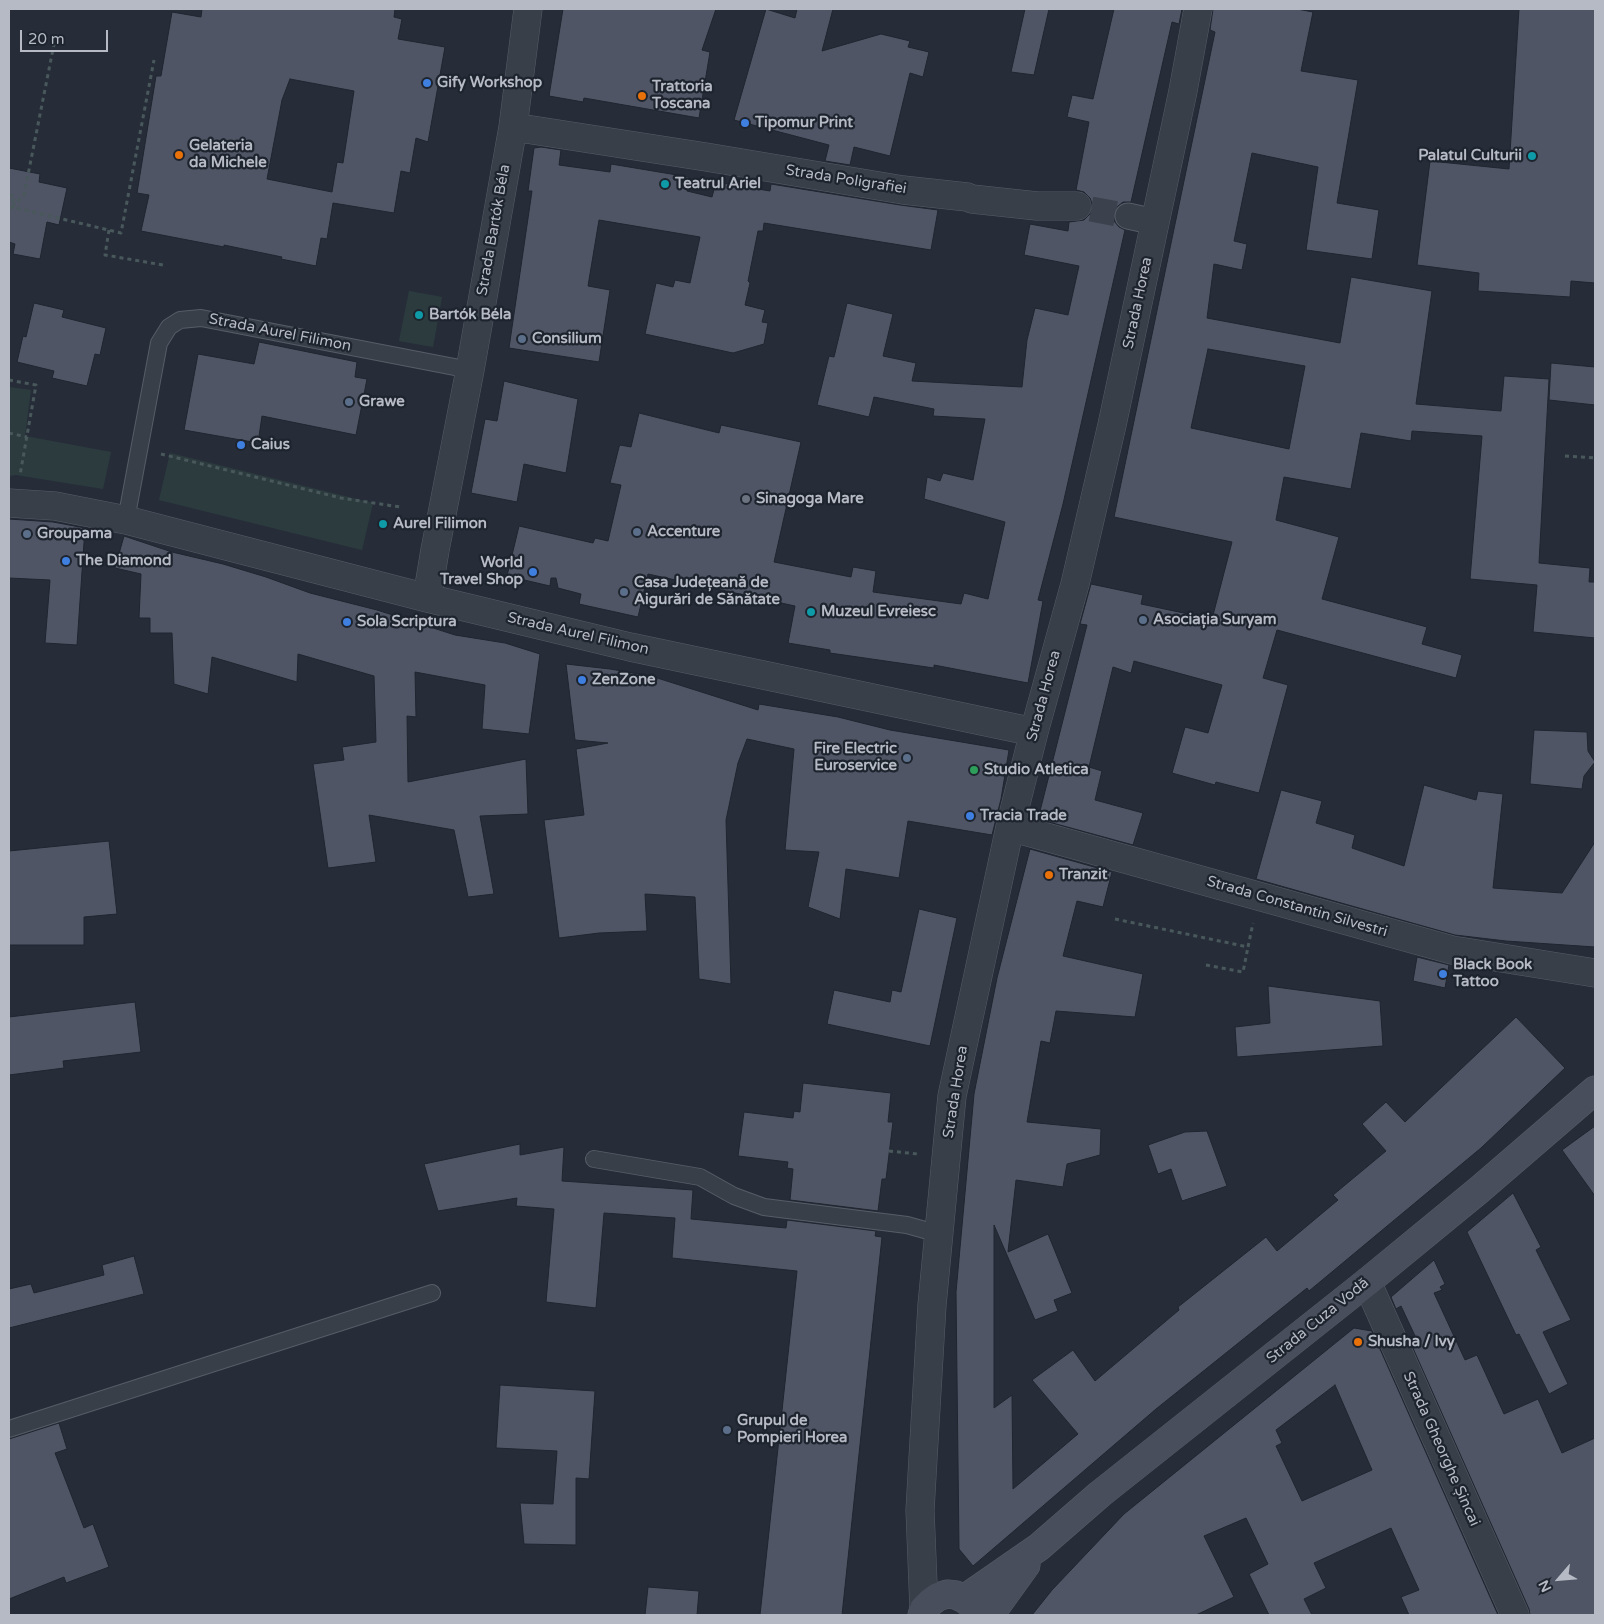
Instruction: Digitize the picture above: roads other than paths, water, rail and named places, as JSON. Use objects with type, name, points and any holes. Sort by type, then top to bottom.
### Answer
[{"type":"main road","name":"Strada Cuza Vodă","points":[[923,1612],[938,1597],[963,1603],[1039,1548],[1100,1494],[1367,1282],[1479,1190],[1595,1089]]},
{"type":"main road","name":"Strada Cuza Vodă","points":[[990,1615],[1039,1548]]},
{"type":"street","name":"Strada Bartók Béla","points":[[427,598],[513,127],[528,9]]},
{"type":"street","name":"Strada Horea","points":[[923,1612],[920,1510],[932,1305],[952,1096],[1010,827],[1077,575],[1112,425],[1198,9]]},
{"type":"street","name":"Strada Poligrafiei","points":[[513,127],[681,152],[903,190],[1028,205],[1084,208]]},
{"type":"street","points":[[1128,216],[1155,222]]},
{"type":"street","name":"Strada Aurel Filimon","points":[[14,492],[55,506],[126,520],[427,598],[630,647],[1034,732]]},
{"type":"street","name":"Strada Constantin Silvestri","points":[[1010,827],[1452,950],[1586,973]]},
{"type":"street","name":"Strada Gheorghe Șincai","points":[[1367,1282],[1514,1615]]},
{"type":"street","name":"Strada Horea","points":[[920,1510],[963,1603]]},
{"type":"lane","name":"Strada Aurel Filimon","points":[[126,520],[159,343],[169,328],[180,320],[201,318],[470,370]]},
{"type":"lane","points":[[594,1159],[700,1177],[734,1196],[764,1207],[907,1225],[939,1234]]},
{"type":"lane","points":[[9,1429],[432,1292]]},
{"type":"tunnel","points":[[1091,209],[1128,216]]},
{"type":"place","name":"Gify Workshop","points":[[427,83]]},
{"type":"place","name":"Trattoria Toscana","points":[[642,96]]},
{"type":"place","name":"Tipomur Print","points":[[745,123]]},
{"type":"place","name":"Gelateria da Michele","points":[[179,155]]},
{"type":"place","name":"Palatul Culturii","points":[[1532,156]]},
{"type":"place","name":"Teatrul Ariel","points":[[665,184]]},
{"type":"place","name":"Bartók Béla","points":[[419,315]]},
{"type":"place","name":"Consilium","points":[[522,339]]},
{"type":"place","name":"Grawe","points":[[349,402]]},
{"type":"place","name":"Caius","points":[[241,445]]},
{"type":"place","name":"Sinagoga Mare","points":[[746,499]]},
{"type":"place","name":"Aurel Filimon","points":[[383,524]]},
{"type":"place","name":"Accenture","points":[[637,532]]},
{"type":"place","name":"Groupama","points":[[27,534]]},
{"type":"place","name":"The Diamond","points":[[66,561]]},
{"type":"place","name":"World Travel Shop","points":[[533,572]]},
{"type":"place","name":"Casa Județeană de Aigurări de Sănătate","points":[[624,592]]},
{"type":"place","name":"Muzeul Evreiesc","points":[[811,612]]},
{"type":"place","name":"Asociația Suryam","points":[[1143,620]]},
{"type":"place","name":"Sola Scriptura","points":[[347,622]]},
{"type":"place","name":"ZenZone","points":[[582,680]]},
{"type":"place","name":"Fire Electric Euroservice","points":[[907,758]]},
{"type":"place","name":"Studio Atletica","points":[[974,770]]},
{"type":"place","name":"Tracia Trade","points":[[970,816]]},
{"type":"place","name":"Tranzit","points":[[1049,875]]},
{"type":"place","name":"Black Book Tattoo","points":[[1443,974]]},
{"type":"place","name":"Shusha / Ivy","points":[[1358,1342]]},
{"type":"place","name":"Grupul de Pompieri Horea","points":[[727,1430]]}]
